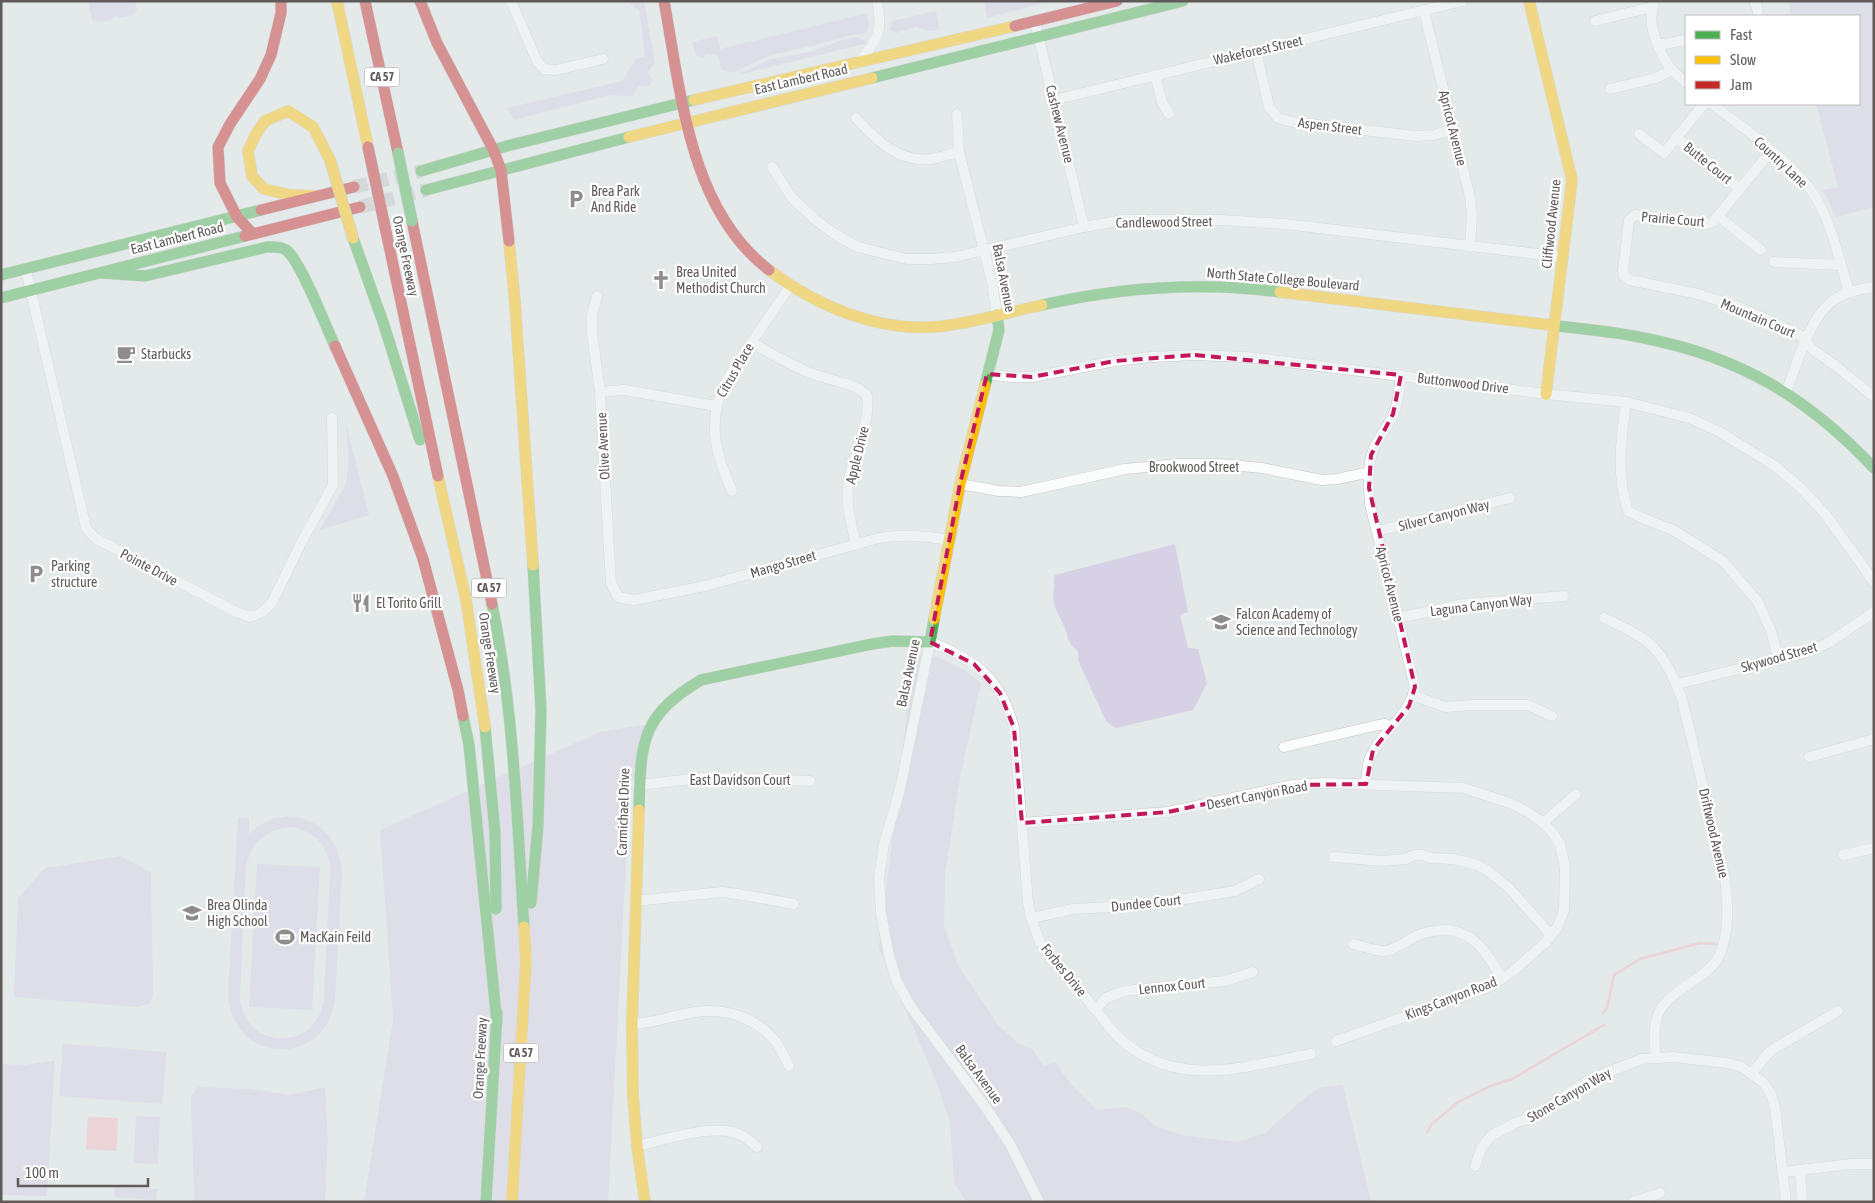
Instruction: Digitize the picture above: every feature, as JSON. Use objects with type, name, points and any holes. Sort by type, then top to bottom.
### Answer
[{"type":"main road","points":[[253,234],[237,217],[220,183],[218,147],[230,124],[260,79],[271,56],[281,13],[281,1]]},
{"type":"main road","name":"Orange Freeway","points":[[338,1],[384,227],[453,548],[466,600],[483,704],[494,822],[497,1023],[486,1202]]},
{"type":"main road","name":"Orange Freeway","points":[[365,1],[499,638],[514,769],[526,961],[512,1202]]},
{"type":"main road","points":[[420,1],[437,44],[493,149],[501,170],[515,303],[537,626],[540,710],[538,826],[526,961]]},
{"type":"main road","name":"North State College Boulevard","points":[[664,1],[689,137],[708,191],[724,219],[742,243],[759,261],[790,286],[826,305],[857,317],[903,327],[944,326],[1086,295],[1120,290],[1192,286],[1267,290],[1642,337],[1679,345],[1719,359],[1763,378],[1786,392],[1824,420],[1858,449],[1874,468]]},
{"type":"main road","name":"East Lambert Road","points":[[421,171],[493,149],[589,124],[1034,22],[1117,1]]},
{"type":"main road","name":"East Lambert Road","points":[[426,190],[687,122],[1039,38],[1183,1]]},
{"type":"main road","name":"Cliffwood Avenue","points":[[1530,1],[1570,169],[1572,190],[1546,394]]},
{"type":"main road","points":[[317,196],[290,195],[264,189],[252,176],[248,151],[265,121],[288,111],[313,127],[330,160],[353,238],[384,325],[453,548]]},
{"type":"main road","name":"East Lambert Road","points":[[1,276],[354,187]]},
{"type":"main road","name":"East Lambert Road","points":[[1,298],[360,207]]},
{"type":"main road","points":[[102,273],[145,276],[267,247],[284,248],[291,254],[301,271],[393,476],[423,559],[458,690],[469,745],[497,1023]]},
{"type":"main road","name":"Balsa Avenue","points":[[930,642],[960,484],[999,330],[997,315]]},
{"type":"main road","name":"Carmichael Drive","points":[[645,1202],[637,1146],[633,1095],[632,1024],[639,785],[641,757],[646,734],[661,709],[678,693],[701,680],[872,644],[892,641],[930,642]]},
{"type":"street","points":[[511,1],[536,61],[544,69],[556,70],[603,59]]},
{"type":"street","points":[[860,61],[879,34],[881,22],[877,1]]},
{"type":"street","name":"Wakeforest Street","points":[[1054,100],[1462,1]]},
{"type":"street","points":[[1755,1],[1759,15]]},
{"type":"street","points":[[1595,21],[1653,3],[1653,29],[1658,45],[1672,70],[1685,81]]},
{"type":"street","name":"Apricot Avenue","points":[[1424,11],[1470,197],[1472,215],[1470,247]]},
{"type":"street","name":"Cashew Avenue","points":[[1034,22],[1084,227]]},
{"type":"street","points":[[1658,45],[1685,40]]},
{"type":"street","name":"Aspen Street","points":[[1256,51],[1269,107],[1278,118],[1292,122],[1416,136],[1454,130]]},
{"type":"street","points":[[1610,89],[1656,78],[1672,70]]},
{"type":"street","points":[[1155,74],[1162,102],[1169,114]]},
{"type":"street","points":[[1676,137],[1703,105]]},
{"type":"street","name":"Country Lane","points":[[1713,105],[1805,182],[1825,216],[1849,292]]},
{"type":"street","name":"Balsa Avenue","points":[[957,114],[959,152],[992,282],[997,315]]},
{"type":"street","points":[[856,118],[878,142],[897,154],[913,158],[932,159],[959,152]]},
{"type":"street","name":"Butte Court","points":[[1639,134],[1664,153],[1676,137],[1740,189]]},
{"type":"street","name":"Prairie Court","points":[[1624,276],[1623,270],[1629,220],[1635,215],[1706,224],[1713,222],[1771,152]]},
{"type":"street","name":"Candlewood Street","points":[[772,167],[792,198],[803,210],[836,235],[858,247],[882,254],[915,259],[955,256],[1124,220],[1222,220],[1285,224],[1563,257]]},
{"type":"street","points":[[1719,217],[1761,250]]},
{"type":"street","points":[[1774,262],[1841,265]]},
{"type":"street","name":"Pointe Drive","points":[[26,270],[86,528],[94,538],[236,612],[250,617],[262,612],[272,603],[300,545],[333,485],[332,418]]},
{"type":"street","name":"Mountain Court","points":[[1624,276],[1630,280],[1698,294],[1739,307],[1800,335],[1813,350],[1874,397]]},
{"type":"street","name":"Citrus Place","points":[[732,492],[717,455],[714,437],[716,406],[720,391],[790,286]]},
{"type":"street","points":[[1786,392],[1806,341],[1830,302],[1849,292],[1874,287]]},
{"type":"street","name":"Olive Avenue","points":[[597,296],[592,315],[592,333],[600,392],[611,583],[618,597]]},
{"type":"street","name":"Apple Drive","points":[[751,342],[792,365],[814,374],[858,387],[867,395],[869,409],[850,476],[847,496],[849,518],[856,543]]},
{"type":"street","name":"Buttonwood Drive","points":[[987,374],[1032,377],[1115,361],[1151,356],[1195,354],[1247,357],[1626,402],[1689,418],[1724,434],[1775,466],[1826,514],[1874,582]]},
{"type":"street","name":"Apricot Avenue","points":[[1401,375],[1394,414],[1377,441],[1371,456],[1370,504],[1414,679],[1414,696]]},
{"type":"street","points":[[600,392],[624,390],[716,406]]},
{"type":"street","points":[[1626,402],[1620,444],[1620,478],[1628,512],[1674,530],[1722,561],[1758,602],[1771,631],[1779,660]]},
{"type":"street","name":"Brookwood Street","points":[[960,484],[999,491],[1021,492],[1125,469],[1178,464],[1220,464],[1262,468],[1322,480],[1370,472]]},
{"type":"street","name":"Silver Canyon Way","points":[[1377,531],[1510,498]]},
{"type":"street","name":"Mango Street","points":[[618,597],[634,600],[705,586],[856,543],[897,535],[919,535],[949,540]]},
{"type":"street","name":"Laguna Canyon Way","points":[[1398,618],[1464,604],[1564,596]]},
{"type":"street","name":"Skywood Street","points":[[1677,684],[1808,652],[1830,642],[1874,612]]},
{"type":"street","name":"Driftwood Avenue","points":[[1604,618],[1627,629],[1648,643],[1665,662],[1677,684],[1725,878],[1728,901],[1727,923],[1722,948],[1716,962],[1670,997],[1660,1009],[1654,1024],[1656,1057]]},
{"type":"street","name":"Balsa Avenue","points":[[930,642],[900,789],[884,844],[879,878],[889,956],[897,982],[911,1007],[984,1105],[1010,1144],[1039,1202]]},
{"type":"street","name":"Forbes Drive","points":[[930,642],[956,652],[974,664],[990,678],[1000,693],[1014,728],[1028,903],[1031,918],[1040,942],[1117,1036],[1130,1049],[1145,1058],[1188,1071],[1227,1070],[1311,1054]]},
{"type":"street","points":[[1366,784],[1368,760],[1380,741],[1410,706],[1414,696],[1446,707],[1473,705],[1528,706],[1552,716]]},
{"type":"street","points":[[1284,748],[1378,724],[1385,724],[1391,728]]},
{"type":"street","points":[[1809,757],[1874,739]]},
{"type":"street","name":"East Davidson Court","points":[[639,785],[708,777],[810,781]]},
{"type":"street","name":"Desert Canyon Road","points":[[1022,823],[1168,812],[1293,785],[1323,783],[1463,788],[1510,803],[1528,812],[1543,823]]},
{"type":"street","points":[[1543,823],[1576,794]]},
{"type":"street","name":"Kings Canyon Road","points":[[1336,1041],[1486,988],[1512,972],[1551,935],[1558,926],[1564,910],[1565,868],[1560,844],[1543,823]]},
{"type":"street","points":[[1843,855],[1874,848]]},
{"type":"street","points":[[1334,857],[1382,861],[1422,855],[1431,858],[1454,859],[1474,864],[1487,870],[1510,888],[1551,935]]},
{"type":"street","name":"Dundee Court","points":[[1031,918],[1072,909],[1148,904],[1235,890],[1259,879]]},
{"type":"street","points":[[635,902],[722,892],[794,904]]},
{"type":"street","points":[[1353,944],[1381,951],[1396,947],[1417,935],[1432,931],[1447,930],[1461,932],[1474,939],[1484,949],[1502,979]]},
{"type":"street","name":"Lennox Court","points":[[1096,1009],[1106,998],[1124,992],[1225,981],[1254,972]]},
{"type":"street","points":[[632,1024],[652,1023],[707,1011],[718,1011],[742,1016],[762,1027],[777,1043],[789,1066]]},
{"type":"street","points":[[1752,1073],[1770,1051],[1838,1011]]},
{"type":"street","name":"Stone Canyon Way","points":[[1475,1166],[1482,1147],[1491,1136],[1503,1129],[1537,1116],[1594,1077],[1642,1059],[1656,1057],[1727,1063],[1740,1066],[1752,1073],[1763,1082],[1771,1094],[1775,1107],[1786,1202]]},
{"type":"street","points":[[637,1146],[711,1130],[726,1130],[740,1134],[757,1147]]},
{"type":"street","points":[[1783,1172],[1850,1164],[1874,1164]]},
{"type":"street","points":[[1800,1170],[1802,1202]]},
{"type":"street","points":[[1633,1202],[1660,1193]]},
{"type":"highlighted area","points":[[1195,355],[1401,375],[1393,414],[1371,455],[1369,488],[1415,687],[1409,706],[1373,750],[1366,784],[1293,785],[1168,812],[1022,823],[1014,728],[1000,693],[974,664],[930,642],[960,484],[987,374],[1032,377],[1115,361]]},
{"type":"shaded area","points":[[88,1],[135,1],[137,10],[133,15],[119,18],[115,15],[111,20],[97,22],[92,20]]},
{"type":"shaded area","points":[[629,1],[644,1],[655,63],[648,72],[652,80],[649,86],[639,85],[633,96],[610,95],[514,120],[507,108],[622,81],[636,59],[645,56],[639,10]]},
{"type":"shaded area","points":[[984,1],[1052,1],[987,18]]},
{"type":"shaded area","points":[[1788,1],[1874,1],[1874,207],[1836,217],[1823,190],[1838,187],[1816,105],[1860,105],[1860,15],[1791,15]]},
{"type":"shaded area","points":[[936,11],[939,30],[930,31],[916,27],[896,33],[890,30],[892,21]]},
{"type":"shaded area","points":[[867,13],[869,26],[867,32],[863,34],[851,35],[772,55],[734,72],[721,69],[718,56],[706,54],[703,58],[696,55],[692,42],[717,36],[720,49]]},
{"type":"shaded area","points":[[858,37],[868,43],[737,75],[771,59],[810,52],[842,40]]},
{"type":"shaded area","points":[[346,424],[369,515],[320,530],[346,484],[349,459]]},
{"type":"shaded area","points":[[1175,544],[1188,612],[1180,615],[1188,648],[1198,649],[1207,683],[1193,710],[1116,728],[1106,721],[1078,660],[1078,652],[1069,641],[1053,600],[1055,575]]},
{"type":"shaded area","points":[[912,653],[940,658],[965,670],[981,683],[960,778],[945,875],[944,926],[959,967],[999,1026],[1018,1043],[1032,1049],[1044,1066],[1055,1062],[1071,1084],[1097,1110],[1127,1107],[1142,1114],[1155,1125],[1181,1135],[1237,1142],[1265,1133],[1308,1095],[1322,1087],[1343,1085],[1371,1201],[1382,1202],[967,1202],[954,1184],[950,1121],[933,1074],[879,948],[905,732]]},
{"type":"shaded area","points":[[655,723],[630,787],[608,1202],[364,1202],[393,1019],[380,830],[600,732]]},
{"type":"shaded area","points":[[238,817],[249,818],[249,834],[263,823],[285,817],[302,818],[327,834],[338,851],[342,872],[335,1000],[328,1022],[314,1038],[298,1047],[279,1049],[261,1045],[245,1034],[233,1017],[228,994]],"holes":[[[282,828],[300,829],[314,836],[320,842],[329,862],[324,999],[318,1017],[308,1029],[295,1036],[280,1038],[265,1035],[253,1027],[244,1013],[240,995],[246,867],[251,851],[261,838],[274,830]]]},
{"type":"shaded area","points":[[121,856],[151,873],[153,994],[150,1003],[138,1007],[14,997],[18,898],[45,868]]},
{"type":"shaded area","name":"MacKain Feild","points":[[257,864],[320,867],[312,1010],[249,1007]]},
{"type":"shaded area","points":[[63,1044],[167,1052],[162,1104],[59,1096]]},
{"type":"shaded area","points":[[55,1060],[47,1196],[1,1195],[1,1064],[26,1065]]},
{"type":"shaded area","points":[[198,1087],[250,1089],[289,1095],[325,1087],[328,1139],[325,1202],[194,1202],[191,1096]]},
{"type":"shaded area","points":[[136,1116],[160,1117],[158,1164],[134,1163]]},
{"type":"shaded area","points":[[88,1117],[118,1118],[116,1151],[86,1149]]},
{"type":"shaded area","points":[[115,1187],[157,1189],[156,1200],[114,1197]]},
{"type":"waterway","points":[[1603,1013],[1607,1008],[1614,975],[1640,959],[1700,943],[1715,944]]},
{"type":"waterway","points":[[1427,1132],[1431,1125],[1458,1102],[1491,1086],[1512,1079],[1604,1025]]},
{"type":"tunnel","points":[[354,187],[421,171]]},
{"type":"tunnel","points":[[360,207],[426,190]]},
{"type":"traffic: fast","points":[[872,78],[1183,1]]},
{"type":"traffic: fast","points":[[421,171],[507,146],[694,100]]},
{"type":"traffic: fast","points":[[426,190],[629,137]]},
{"type":"traffic: fast","points":[[398,153],[412,221]]},
{"type":"traffic: fast","points":[[1,275],[261,210]]},
{"type":"traffic: fast","points":[[1,298],[245,236]]},
{"type":"traffic: fast","points":[[353,238],[384,325],[420,440]]},
{"type":"traffic: fast","points":[[102,273],[145,276],[267,247],[282,248],[292,256],[298,266],[335,346]]},
{"type":"traffic: fast","points":[[1042,305],[1101,294],[1160,288],[1219,287],[1280,292]]},
{"type":"traffic: fast","points":[[985,385],[999,330],[997,315]]},
{"type":"traffic: fast","points":[[1550,325],[1609,332],[1679,346],[1711,356],[1741,369],[1770,384],[1823,420],[1874,468]]},
{"type":"traffic: fast","points":[[531,903],[538,826],[541,710],[533,565]]},
{"type":"traffic: fast","points":[[492,604],[510,724],[524,927]]},
{"type":"traffic: fast","points":[[639,810],[643,750],[648,734],[655,720],[665,707],[701,680],[872,644],[893,641],[930,642],[934,619]]},
{"type":"traffic: fast","points":[[463,716],[469,745],[497,1023]]},
{"type":"traffic: fast","points":[[485,727],[495,832],[496,909]]},
{"type":"traffic: fast","points":[[486,1202],[497,1013]]},
{"type":"traffic: slow","points":[[337,1],[368,147]]},
{"type":"traffic: slow","points":[[1529,1],[1572,180],[1546,394]]},
{"type":"traffic: slow","points":[[694,100],[1015,26]]},
{"type":"traffic: slow","points":[[629,137],[872,78]]},
{"type":"traffic: slow","points":[[317,196],[290,195],[264,189],[252,176],[248,151],[265,121],[288,111],[313,127],[330,160]]},
{"type":"traffic: slow","points":[[330,160],[353,238]]},
{"type":"traffic: slow","points":[[509,241],[533,565]]},
{"type":"traffic: slow","points":[[769,270],[808,295],[830,306],[874,322],[897,326],[944,326],[1042,305]]},
{"type":"traffic: slow","points":[[1280,292],[1550,325]]},
{"type":"traffic: slow","points":[[934,619],[960,484],[985,385]]},
{"type":"traffic: slow","points":[[438,476],[466,600],[485,727]]},
{"type":"traffic: slow","points":[[639,810],[632,1024],[633,1095],[637,1146],[645,1202]]},
{"type":"traffic: slow","points":[[512,1202],[526,961],[524,927]]},
{"type":"traffic: jam","points":[[253,234],[237,217],[220,183],[218,147],[230,124],[260,79],[271,55],[281,13],[281,1]]},
{"type":"traffic: jam","points":[[365,1],[398,153]]},
{"type":"traffic: jam","points":[[420,1],[437,43],[493,149],[501,170],[509,241]]},
{"type":"traffic: jam","points":[[664,1],[684,110],[693,147],[705,182],[721,215],[742,245],[769,270]]},
{"type":"traffic: jam","points":[[1015,26],[1117,1]]},
{"type":"traffic: jam","points":[[368,147],[385,227]]},
{"type":"traffic: jam","points":[[261,210],[354,187]]},
{"type":"traffic: jam","points":[[245,236],[360,207]]},
{"type":"traffic: jam","points":[[412,221],[492,604]]},
{"type":"traffic: jam","points":[[385,227],[438,476]]},
{"type":"traffic: jam","points":[[335,346],[393,476],[423,559],[458,690],[463,716]]},
{"type":"place","name":"Brea Park And Ride","points":[[576,199]]},
{"type":"place","name":"Brea United Methodist Church","points":[[661,280]]},
{"type":"place","name":"Starbucks","points":[[126,354]]},
{"type":"place","name":"Parking structure","points":[[36,574]]},
{"type":"place","name":"El Torito Grill","points":[[361,603]]},
{"type":"place","name":"Falcon Academy of Science and Technology","points":[[1221,622]]},
{"type":"place","name":"Brea Olinda High School","points":[[192,913]]},
{"type":"place","name":"MacKain Feild","points":[[285,937]]}]
